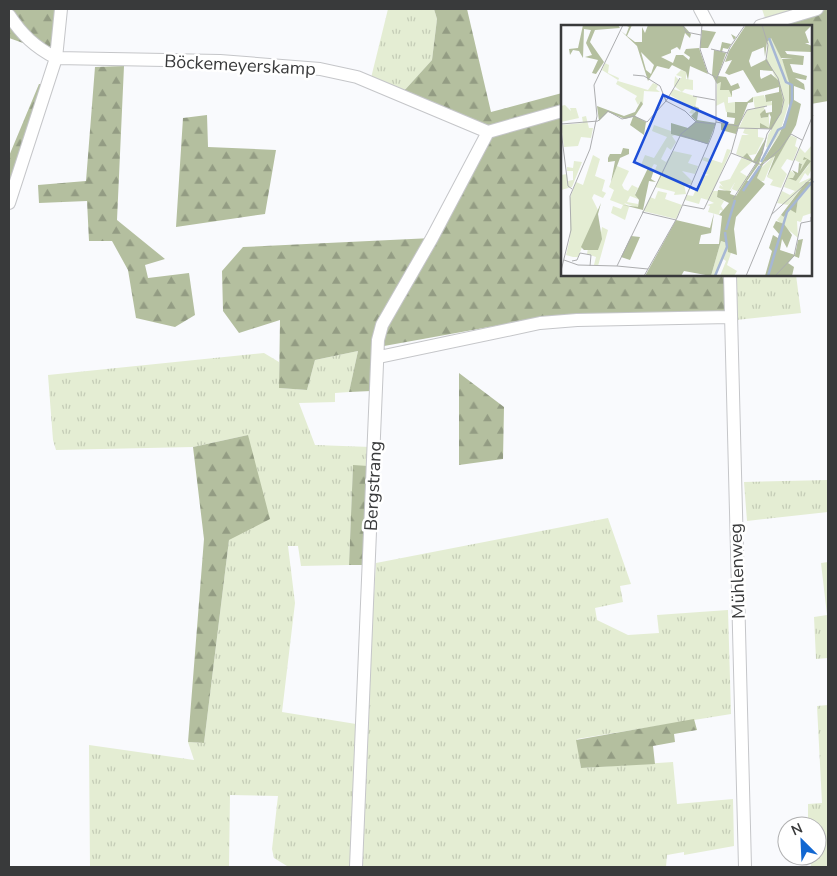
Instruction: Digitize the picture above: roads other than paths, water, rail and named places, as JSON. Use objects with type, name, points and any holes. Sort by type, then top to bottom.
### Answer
[{"type":"street","points":[[9,203],[56,58],[61,9]]},
{"type":"street","points":[[700,9],[708,25]]},
{"type":"street","points":[[763,25],[817,9]]},
{"type":"street","points":[[9,15],[18,29],[38,48],[56,58]]},
{"type":"street","name":"Böckemeyerskamp","points":[[56,58],[220,61],[320,68],[357,77],[488,132]]},
{"type":"street","points":[[488,132],[561,111]]},
{"type":"street","name":"Bergstrang","points":[[356,867],[379,357],[378,340],[382,325],[432,238],[488,132]]},
{"type":"street","name":"Mühlenweg","points":[[730,276],[745,867]]},
{"type":"street","points":[[379,357],[540,323],[577,320],[730,317]]}]
